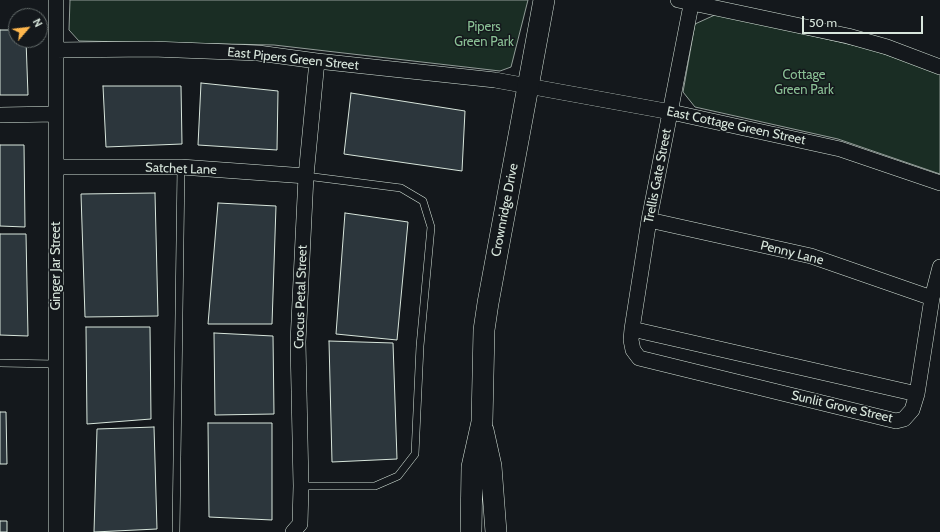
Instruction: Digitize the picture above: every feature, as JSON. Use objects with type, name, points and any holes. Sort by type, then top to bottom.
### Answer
[{"type":"street","name":"Ginger Jar Street","points":[[56,0],[56,532]]},
{"type":"street","name":"Crownridge Drive","points":[[471,532],[472,467],[482,422],[484,330],[544,0]]},
{"type":"street","points":[[687,1],[848,36],[887,47],[940,67]]},
{"type":"street","name":"Trellis Gate Street","points":[[632,329],[649,220],[671,112],[687,1]]},
{"type":"street","name":"East Pipers Green Street","points":[[56,50],[152,49],[258,53],[316,61],[495,80],[528,86]]},
{"type":"street","name":"Crocus Petal Street","points":[[294,532],[300,524],[301,486],[298,342],[306,176],[316,61]]},
{"type":"street","name":"East Cottage Green Street","points":[[528,86],[671,112],[840,149],[940,183]]},
{"type":"street","points":[[0,115],[56,114]]},
{"type":"street","name":"Satchet Lane","points":[[56,167],[181,167],[306,176]]},
{"type":"street","name":"Penny Lane","points":[[649,220],[811,256],[932,298]]},
{"type":"street","name":"Sunlit Grove Street","points":[[632,329],[631,340],[633,350],[639,358],[896,421],[904,419],[912,410],[917,394],[932,298],[940,267]]},
{"type":"street","points":[[632,329],[917,394]]},
{"type":"street","name":"Crownridge Drive","points":[[482,422],[491,466],[496,532]]},
{"type":"lane","points":[[176,532],[181,167]]},
{"type":"lane","points":[[301,486],[375,486],[398,476],[415,454],[420,346],[431,227],[422,200],[401,188],[306,176]]},
{"type":"lane","points":[[0,363],[56,364]]},
{"type":"green space","name":"Pipers Green Park","points":[[70,0],[528,0],[511,67],[500,71],[274,45],[79,41],[69,30]]},
{"type":"green space","name":"Cottage Green Park","points":[[717,14],[870,49],[940,73],[940,174],[838,139],[695,107],[683,92],[695,24]]},
{"type":"building","points":[[0,30],[8,30],[8,48],[26,48],[28,95],[0,95]]},
{"type":"building","points":[[201,83],[278,91],[277,150],[198,145]]},
{"type":"building","points":[[103,86],[181,86],[182,144],[106,147]]},
{"type":"building","points":[[351,93],[465,111],[462,171],[344,154]]},
{"type":"building","points":[[0,145],[24,145],[25,227],[0,226]]},
{"type":"building","points":[[155,193],[158,316],[85,317],[81,194]]},
{"type":"building","points":[[218,203],[276,206],[272,324],[208,324]]},
{"type":"building","points":[[345,213],[408,222],[397,340],[336,334]]},
{"type":"building","points":[[0,234],[26,234],[28,336],[0,335]]},
{"type":"building","points":[[86,327],[150,327],[151,419],[87,424]]},
{"type":"building","points":[[214,333],[273,336],[274,414],[215,415]]},
{"type":"building","points":[[329,341],[393,343],[397,459],[332,462]]},
{"type":"building","points":[[0,412],[6,412],[7,464],[0,464]]},
{"type":"building","points":[[208,423],[272,423],[272,520],[209,517]]},
{"type":"building","points":[[154,427],[157,529],[94,532],[97,429]]},
{"type":"building","points":[[0,521],[7,521],[7,532],[0,532]]}]
